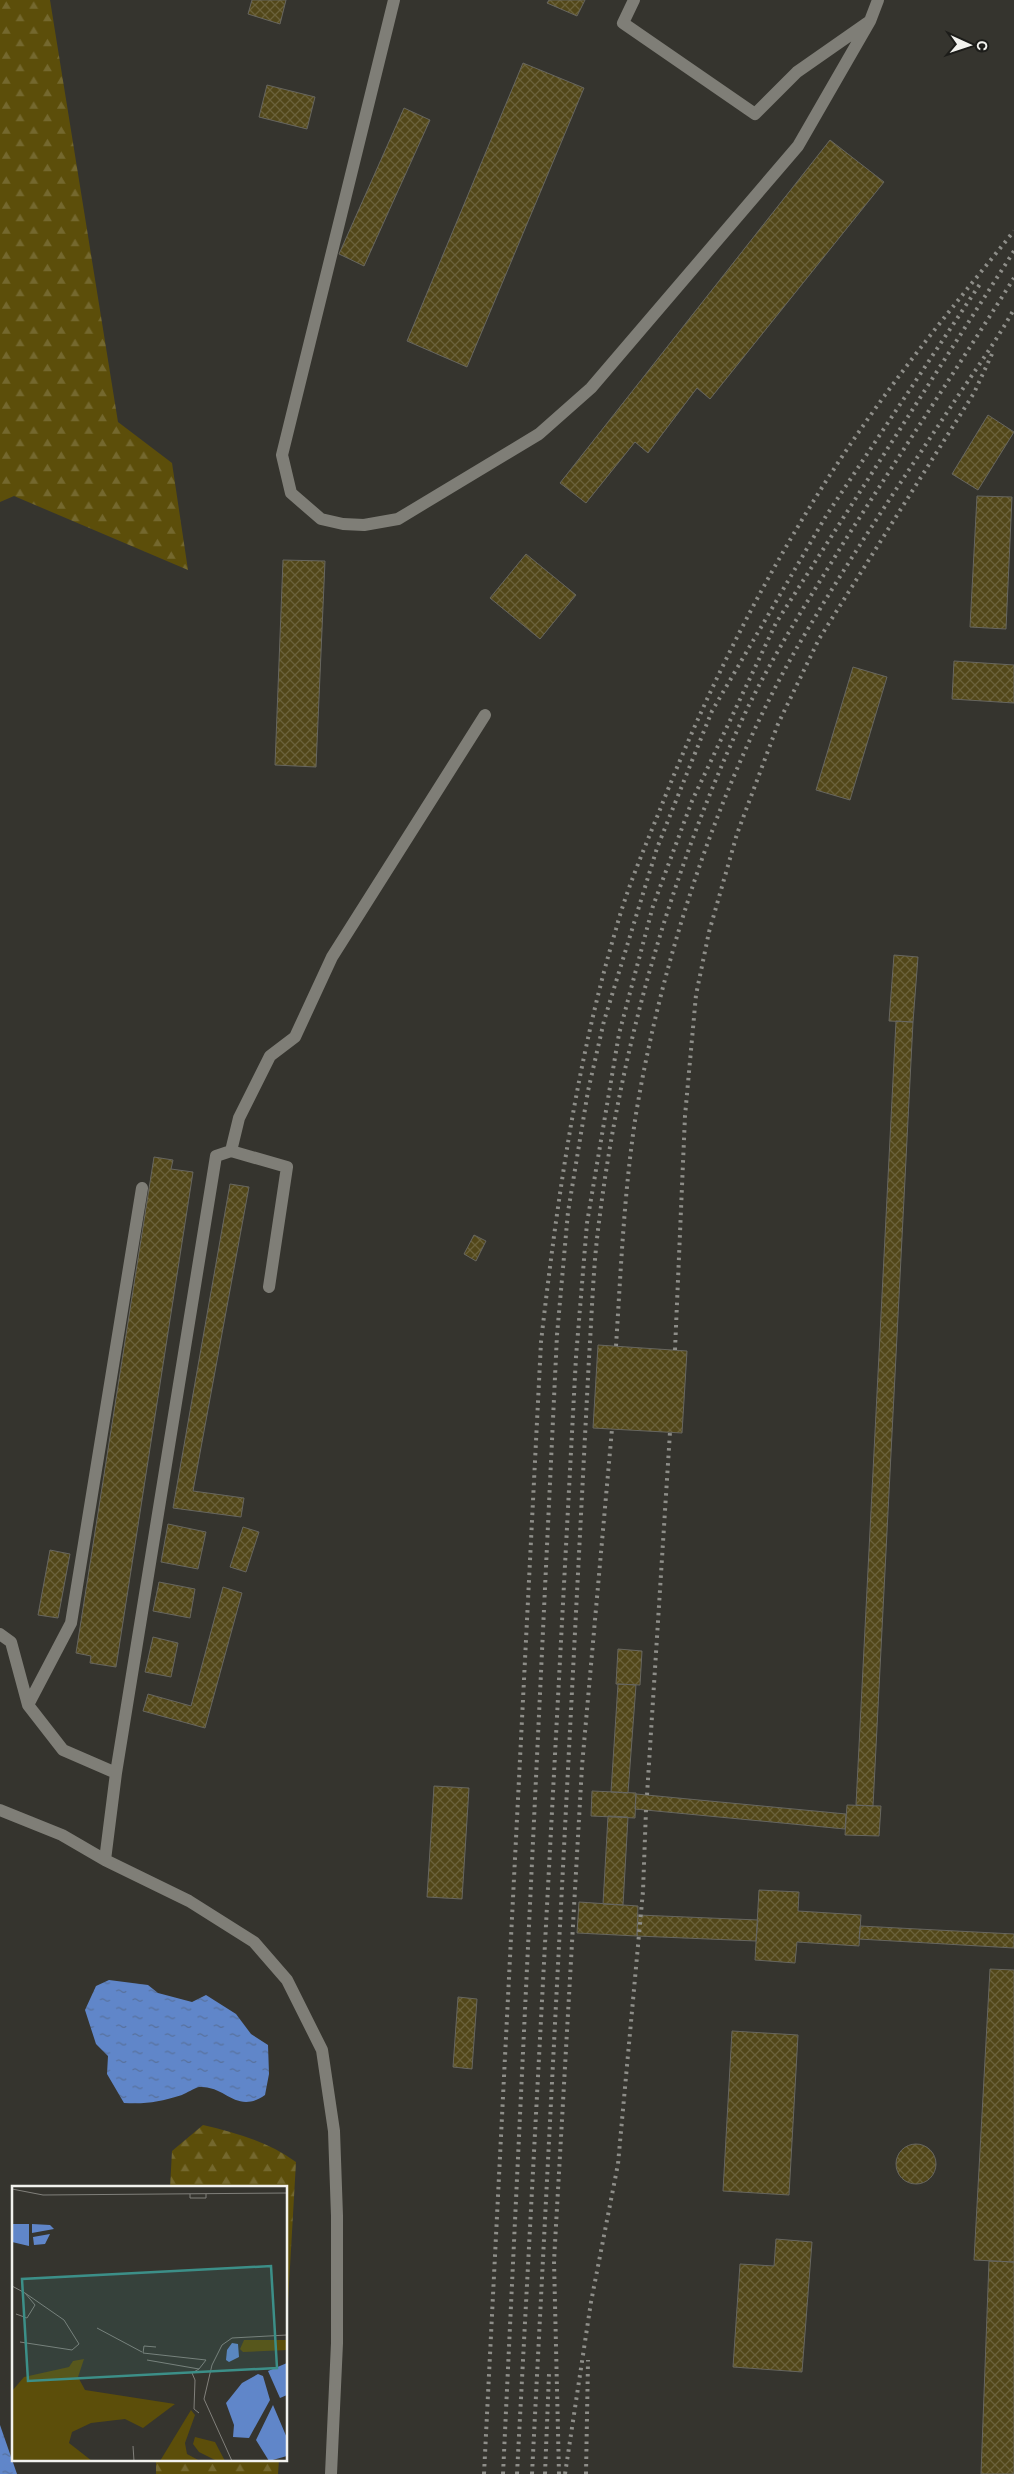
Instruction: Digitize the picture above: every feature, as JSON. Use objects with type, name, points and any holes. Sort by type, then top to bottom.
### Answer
[{"type":"street","points":[[394,0],[282,455],[290,493],[321,519],[343,524],[364,525],[398,519],[539,434],[591,388],[798,146],[870,21],[878,0]]},
{"type":"street","points":[[634,0],[623,23],[754,114],[797,72],[870,21]]},
{"type":"street","points":[[232,1151],[239,1118],[270,1056],[295,1037],[332,957],[486,715]]},
{"type":"street","points":[[105,1860],[116,1773],[216,1156],[232,1151],[287,1167],[269,1287]]},
{"type":"street","points":[[28,1705],[71,1623],[142,1188]]},
{"type":"street","points":[[0,1634],[11,1642],[28,1705],[63,1750],[116,1773]]},
{"type":"street","points":[[0,1810],[62,1835],[105,1860],[189,1901],[254,1942],[287,1980],[322,2050],[334,2131],[337,2216],[337,2343],[330,2474]]},
{"type":"green space","points":[[0,0],[50,0],[118,422],[172,463],[188,570],[14,496],[0,502]]},
{"type":"green space","points":[[203,2125],[252,2139],[296,2162],[288,2302],[288,2186],[170,2186],[172,2151]]},
{"type":"green space","points":[[156,2462],[279,2462],[278,2474],[156,2474]]},
{"type":"water","points":[[109,1980],[148,1985],[158,1993],[192,2002],[206,1995],[236,2014],[251,2034],[268,2045],[269,2074],[265,2095],[246,2102],[238,2101],[217,2090],[199,2087],[182,2095],[160,2101],[124,2103],[107,2074],[108,2056],[96,2044],[85,2010],[96,1986]]},
{"type":"water","points":[[0,2425],[17,2474],[0,2474]]},
{"type":"building","points":[[252,0],[286,0],[280,24],[248,14]]},
{"type":"building","points":[[549,0],[585,0],[577,16],[547,3]]},
{"type":"building","points":[[523,63],[584,88],[467,367],[407,341]]},
{"type":"building","points":[[267,85],[315,97],[307,129],[259,117]]},
{"type":"building","points":[[404,108],[430,120],[364,266],[339,254]]},
{"type":"building","points":[[830,140],[884,182],[710,399],[697,388],[648,453],[635,442],[586,503],[560,483]]},
{"type":"building","points":[[988,415],[1014,432],[978,490],[952,474]]},
{"type":"building","points":[[977,496],[1012,497],[1006,629],[970,627]]},
{"type":"building","points":[[526,554],[576,595],[540,639],[490,598]]},
{"type":"building","points":[[283,560],[325,561],[316,767],[275,765]]},
{"type":"building","points":[[954,661],[1014,665],[1014,703],[952,699]]},
{"type":"building","points":[[853,667],[887,677],[850,800],[816,790]]},
{"type":"building","points":[[894,955],[918,957],[913,1022],[889,1021]]},
{"type":"building","points":[[896,1021],[913,1022],[873,1806],[856,1805]]},
{"type":"building","points":[[154,1157],[173,1160],[171,1169],[193,1172],[116,1667],[90,1663],[91,1656],[76,1653]]},
{"type":"building","points":[[230,1184],[249,1187],[193,1491],[244,1498],[241,1517],[173,1508]]},
{"type":"building","points":[[474,1235],[486,1241],[476,1261],[464,1254]]},
{"type":"building","points":[[598,1345],[687,1351],[682,1433],[593,1428]]},
{"type":"building","points":[[168,1524],[206,1532],[198,1569],[161,1562]]},
{"type":"building","points":[[243,1527],[259,1532],[246,1572],[230,1567]]},
{"type":"building","points":[[50,1550],[70,1554],[58,1618],[38,1615]]},
{"type":"building","points":[[159,1582],[195,1589],[190,1618],[153,1611]]},
{"type":"building","points":[[223,1587],[242,1593],[205,1728],[143,1711],[148,1694],[191,1706]]},
{"type":"building","points":[[153,1637],[178,1643],[171,1677],[145,1672]]},
{"type":"building","points":[[618,1649],[642,1651],[640,1685],[616,1684]]},
{"type":"building","points":[[618,1684],[636,1685],[628,1793],[611,1792]]},
{"type":"building","points":[[434,1786],[469,1788],[462,1899],[427,1897]]},
{"type":"building","points":[[592,1791],[636,1793],[635,1818],[591,1816]]},
{"type":"building","points":[[636,1794],[846,1814],[845,1829],[635,1809]]},
{"type":"building","points":[[847,1805],[881,1806],[879,1836],[845,1835]]},
{"type":"building","points":[[608,1816],[628,1817],[623,1905],[603,1904]]},
{"type":"building","points":[[759,1890],[799,1892],[798,1911],[861,1915],[859,1946],[797,1942],[795,1963],[755,1960]]},
{"type":"building","points":[[579,1902],[638,1906],[637,1936],[577,1933]]},
{"type":"building","points":[[638,1915],[758,1920],[756,1941],[637,1936]]},
{"type":"building","points":[[860,1926],[1014,1934],[1014,1948],[859,1939]]},
{"type":"building","points":[[990,1969],[1014,1970],[1014,2262],[974,2260]]},
{"type":"building","points":[[458,1997],[477,1999],[472,2069],[453,2067]]},
{"type":"building","points":[[732,2031],[798,2035],[789,2195],[723,2191]]},
{"type":"building","points":[[916,2144],[930,2150],[936,2164],[930,2178],[916,2184],[902,2178],[896,2164],[902,2150]]},
{"type":"building","points":[[776,2239],[812,2242],[802,2372],[733,2367],[740,2264],[774,2266]]},
{"type":"building","points":[[989,2261],[1014,2262],[1014,2474],[981,2474]]},
{"type":"railway","points":[[484,2474],[541,1342],[561,1185],[579,1082],[602,980],[625,898],[682,756],[728,655],[780,557],[839,462],[887,392],[922,345],[1014,231]]},
{"type":"railway","points":[[517,2474],[576,1357],[587,1223],[619,1034],[653,906],[692,801],[776,623],[1014,251]]},
{"type":"railway","points":[[532,2474],[595,1256],[608,1158],[634,1030],[670,904],[691,842],[752,699],[790,630],[844,542],[1014,278]]},
{"type":"railway","points":[[503,2474],[557,1335],[568,1212],[588,1091],[604,1021],[657,848],[712,711],[826,516],[982,281]]},
{"type":"railway","points":[[616,1346],[623,1230],[629,1172],[636,1114],[647,1054],[679,931],[698,869],[721,809],[746,749],[802,639],[857,550],[1014,309]]},
{"type":"railway","points":[[675,1350],[685,1116],[696,995],[709,932],[737,834],[778,724],[819,639],[974,393],[992,354]]},
{"type":"railway","points":[[559,2474],[554,2261],[582,1766],[612,1429]]},
{"type":"railway","points":[[647,1795],[670,1432]]},
{"type":"railway","points":[[565,2474],[591,2302],[618,2164],[643,1891],[646,1810]]},
{"type":"railway","points":[[586,2474],[588,2360]]},
{"type":"railway","points":[[545,2474],[549,2374]]}]
